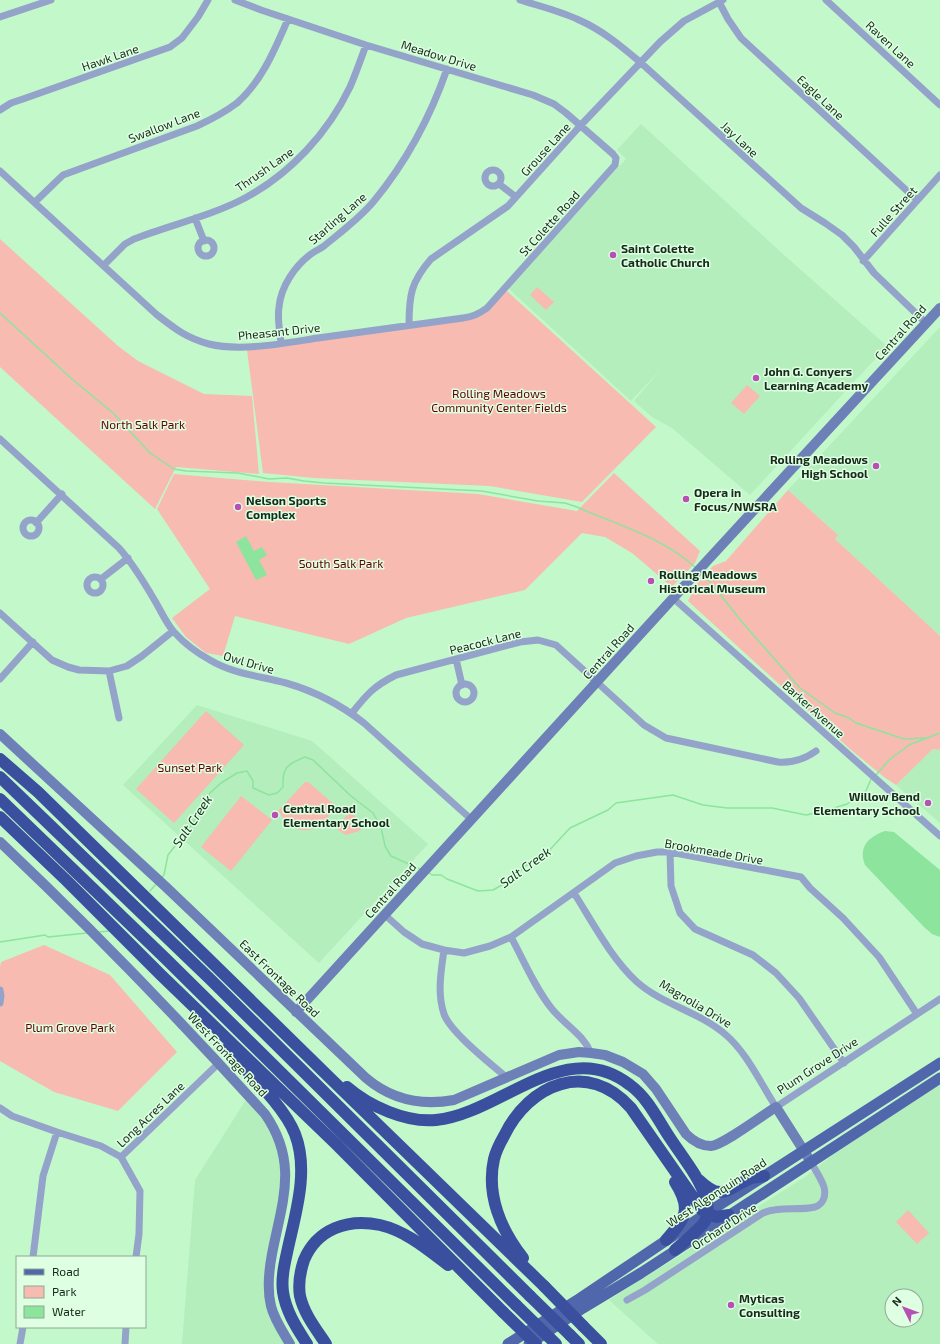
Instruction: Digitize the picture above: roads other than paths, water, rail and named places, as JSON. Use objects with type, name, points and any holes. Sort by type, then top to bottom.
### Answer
[{"type":"highway","points":[[0,759],[38,792],[544,1286],[601,1344]]},
{"type":"highway","points":[[0,777],[211,980],[579,1344]]},
{"type":"highway","points":[[0,799],[166,959],[556,1344]]},
{"type":"highway","points":[[0,817],[336,1144],[536,1344]]},
{"type":"highway","points":[[161,975],[276,1103],[295,1134],[300,1153],[300,1183],[282,1284],[285,1302],[292,1319],[307,1344]]},
{"type":"highway","points":[[285,1034],[352,1091],[383,1110],[399,1116],[418,1120],[435,1120],[459,1114],[543,1077],[563,1070],[590,1068],[608,1072],[623,1080],[639,1094],[655,1114],[695,1176],[706,1197],[708,1206],[705,1221],[675,1250]]},
{"type":"highway","points":[[544,1286],[505,1232],[499,1217],[494,1199],[494,1159],[512,1121],[531,1101],[544,1092],[566,1083],[578,1081],[602,1086],[620,1098],[631,1108],[702,1210],[716,1217],[729,1215]]},
{"type":"highway","points":[[648,1134],[658,1157],[678,1189],[685,1207],[682,1220],[666,1240]]},
{"type":"highway","points":[[695,1176],[710,1189],[721,1192],[731,1190],[750,1178],[764,1176]]},
{"type":"highway","points":[[326,1344],[306,1314],[300,1296],[299,1282],[302,1266],[310,1249],[320,1237],[332,1228],[362,1223],[380,1225],[401,1232],[482,1290]]},
{"type":"main road","name":"West Algonquin Road","points":[[508,1344],[576,1301],[707,1213],[940,1063]]},
{"type":"main road","points":[[529,1344],[940,1078]]},
{"type":"street","points":[[0,17],[51,0]]},
{"type":"street","name":"Hawk Lane","points":[[0,110],[11,103],[170,47],[182,38],[198,17],[208,0]]},
{"type":"street","name":"Meadow Drive","points":[[235,0],[366,45],[533,95],[554,104],[613,154],[617,162]]},
{"type":"street","name":"Jay Lane","points":[[520,0],[578,19],[610,38],[640,62],[801,208],[842,235],[854,247],[863,261],[878,277],[926,323]]},
{"type":"street","name":"Raven Lane","points":[[826,0],[940,105]]},
{"type":"street","name":"Grouse Lane","points":[[409,325],[409,303],[411,291],[422,270],[431,259],[508,206],[580,126],[669,33],[684,21],[721,1]]},
{"type":"street","name":"Eagle Lane","points":[[721,1],[728,19],[741,38],[917,200]]},
{"type":"street","name":"Swallow Lane","points":[[36,202],[63,175],[197,126],[236,103],[254,84],[264,70],[273,54],[288,19]]},
{"type":"street","name":"Thrush Lane","points":[[104,265],[125,244],[134,239],[196,218],[245,198],[300,158],[336,111],[349,87],[366,45]]},
{"type":"street","name":"Starling Lane","points":[[281,343],[278,313],[279,305],[282,293],[294,271],[312,254],[356,219],[373,202],[400,167],[427,118],[437,97],[447,69]]},
{"type":"street","name":"St Colette Road","points":[[496,297],[613,169],[617,162]]},
{"type":"street","name":"Pheasant Drive","points":[[0,171],[36,202],[156,314],[183,334],[210,344],[244,347],[472,317],[487,308],[496,297]]},
{"type":"street","name":"Fulle Street","points":[[863,261],[940,175]]},
{"type":"street","points":[[498,184],[516,197]]},
{"type":"street","points":[[196,218],[204,241]]},
{"type":"street","name":"Central Road","points":[[296,1012],[673,598],[940,308]]},
{"type":"street","name":"Owl Drive","points":[[0,439],[62,494],[119,548],[139,574],[173,631],[192,648],[209,660],[236,672],[302,688],[332,702],[352,714],[472,820]]},
{"type":"street","points":[[36,523],[62,494]]},
{"type":"street","points":[[101,579],[128,558]]},
{"type":"street","name":"Barker Avenue","points":[[673,598],[940,836]]},
{"type":"street","points":[[0,613],[52,660],[79,670],[109,671],[126,666],[159,644],[173,631]]},
{"type":"street","name":"Peacock Lane","points":[[352,714],[370,691],[396,674],[520,642],[538,640],[556,645],[644,725],[666,738],[786,763],[800,760],[816,751]]},
{"type":"street","points":[[0,679],[32,642]]},
{"type":"street","points":[[456,659],[462,685]]},
{"type":"street","points":[[109,671],[119,718]]},
{"type":"street","name":"East Frontage Road","points":[[0,734],[166,887],[372,1084],[389,1094],[408,1101],[428,1103],[454,1100],[559,1055],[574,1053],[605,1055],[622,1062],[643,1074],[656,1090],[686,1134],[692,1140],[704,1145]]},
{"type":"street","name":"West Frontage Road","points":[[0,842],[87,926],[169,1009],[271,1122],[282,1145],[286,1164],[285,1192],[270,1268],[269,1288],[274,1315],[290,1344]]},
{"type":"street","name":"Brookmeade Drive","points":[[385,915],[404,932],[422,944],[444,950],[464,953],[490,946],[511,937],[615,863],[636,856],[657,852],[670,852],[801,877],[810,888],[843,918],[879,957],[917,1014]]},
{"type":"street","points":[[670,852],[672,886],[680,913],[695,929],[753,955],[776,973],[799,998],[844,1064]]},
{"type":"street","name":"Magnolia Drive","points":[[574,893],[623,968],[638,983],[656,996],[726,1034],[744,1055],[811,1162]]},
{"type":"street","points":[[511,937],[542,995],[554,1011],[583,1038],[591,1053]]},
{"type":"street","points":[[444,950],[440,992],[444,1014],[448,1022],[457,1032],[506,1077]]},
{"type":"street","points":[[0,990],[2,996],[0,1003]]},
{"type":"street","name":"Plum Grove Drive","points":[[704,1145],[712,1146],[723,1141],[844,1064],[940,999]]},
{"type":"street","name":"Long Acres Lane","points":[[0,1108],[12,1116],[101,1146],[121,1157],[219,1063]]},
{"type":"street","points":[[33,1256],[43,1176],[56,1132]]},
{"type":"street","points":[[121,1157],[140,1191],[139,1234],[136,1256]]},
{"type":"street","name":"Orchard Drive","points":[[627,1300],[645,1290],[763,1213],[771,1210],[816,1206],[822,1202],[825,1195],[824,1187],[811,1162]]},
{"type":"street","points":[[20,1344],[24,1328]]},
{"type":"street","points":[[125,1344],[126,1328]]},
{"type":"water","points":[[246,536],[254,551],[262,547],[267,555],[259,560],[267,575],[256,580],[236,542]]},
{"type":"water","points":[[885,831],[894,832],[940,870],[940,937],[932,934],[924,927],[865,865],[863,853],[866,844],[874,836]]},
{"type":"waterway","points":[[0,313],[72,379],[113,413],[150,453],[174,469],[186,471],[238,473],[269,479],[287,478],[324,483],[482,491],[538,501],[565,503],[624,526],[654,540],[683,557],[696,568]]},
{"type":"waterway","points":[[701,573],[707,578],[742,622],[800,688],[835,713],[849,718],[856,723],[904,739],[925,738]]},
{"type":"waterway","name":"Salt Creek","points":[[876,775],[889,760],[909,745],[940,733]]},
{"type":"waterway","name":"Salt Creek","points":[[161,878],[164,875],[168,855],[198,816],[210,793],[221,783],[237,773],[247,771],[253,781],[253,788],[269,795],[277,793],[283,787],[283,775],[287,768],[294,762],[305,757],[313,760],[351,796],[373,813],[381,827],[385,846],[391,856],[420,869]]},
{"type":"waterway","name":"Salt Creek","points":[[429,873],[432,875],[441,875],[447,879],[478,891],[493,890],[514,878],[525,866],[544,856],[570,828],[608,810],[616,803],[673,795],[703,805],[727,808],[772,808],[806,815],[847,804],[866,791],[871,779]]},
{"type":"waterway","name":"Salt Creek","points":[[150,891],[156,884]]},
{"type":"waterway","name":"Salt Creek","points":[[99,932],[109,931]]},
{"type":"waterway","name":"Salt Creek","points":[[0,942],[45,935],[48,937],[87,933]]},
{"type":"place","name":"Saint Colette Catholic Church","points":[[613,255]]},
{"type":"place","name":"John G. Conyers Learning Academy","points":[[756,378]]},
{"type":"place","name":"Rolling Meadows High School","points":[[876,466]]},
{"type":"place","name":"Opera in Focus/NWSRA","points":[[686,499]]},
{"type":"place","name":"Nelson Sports Complex","points":[[238,507]]},
{"type":"place","name":"Rolling Meadows Historical Museum","points":[[651,581]]},
{"type":"place","name":"Willow Bend Elementary School","points":[[928,803]]},
{"type":"place","name":"Central Road Elementary School","points":[[275,815]]},
{"type":"place","name":"Myticas Consulting","points":[[731,1305]]},
{"type":"park label","name":"Rolling Meadows Community Center Fields","points":[[499,400]]},
{"type":"park label","name":"North Salk Park","points":[[143,424]]},
{"type":"park label","name":"South Salk Park","points":[[341,563]]},
{"type":"park label","name":"Sunset Park","points":[[190,767]]},
{"type":"park label","name":"Plum Grove Park","points":[[70,1027]]}]
